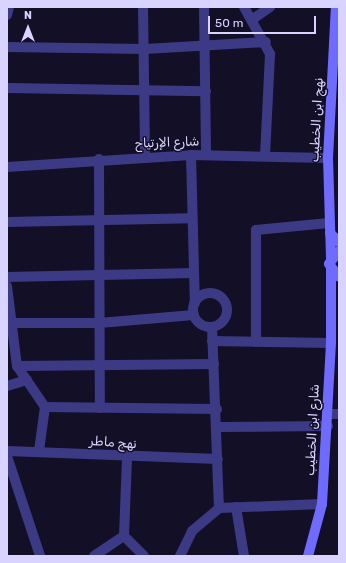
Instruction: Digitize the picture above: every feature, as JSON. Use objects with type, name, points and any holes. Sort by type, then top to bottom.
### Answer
[{"type":"street","points":[[7,15],[9,7]]},
{"type":"street","points":[[143,7],[145,49],[145,157]]},
{"type":"street","points":[[204,7],[206,155]]},
{"type":"street","points":[[244,7],[253,19],[266,42],[270,59],[265,155]]},
{"type":"street","points":[[253,19],[270,7]]},
{"type":"street","name":"نهج ابن الخطيب","points":[[331,303],[328,158],[336,7]]},
{"type":"street","points":[[7,47],[145,49],[205,47],[266,42]]},
{"type":"street","points":[[7,88],[206,91]]},
{"type":"street","points":[[191,155],[195,303],[194,315],[202,325],[212,327],[225,317],[223,301],[208,294],[195,303]]},
{"type":"street","name":"شارع الإرتياح","points":[[7,167],[99,159],[191,155],[265,155],[328,158]]},
{"type":"street","points":[[99,159],[98,276],[100,408]]},
{"type":"street","points":[[7,222],[192,218]]},
{"type":"street","points":[[256,342],[256,230],[329,223]]},
{"type":"street","points":[[330,234],[339,242]]},
{"type":"street","points":[[339,251],[330,264],[339,276]]},
{"type":"street","points":[[7,277],[193,273]]},
{"type":"street","points":[[7,286],[10,323],[17,366],[45,407],[39,451]]},
{"type":"street","points":[[331,303],[339,290]]},
{"type":"street","name":"شارع ابن الخطيب","points":[[308,556],[322,504],[328,426],[331,303]]},
{"type":"street","points":[[10,323],[99,323],[194,315]]},
{"type":"street","points":[[212,327],[217,409],[219,508]]},
{"type":"street","points":[[212,341],[331,343]]},
{"type":"street","points":[[17,366],[214,364]]},
{"type":"street","points":[[7,386],[28,380]]},
{"type":"street","points":[[45,407],[217,409]]},
{"type":"street","points":[[328,414],[339,414]]},
{"type":"street","points":[[217,428],[328,426]]},
{"type":"street","name":"نهج ماطر","points":[[7,451],[39,451],[127,458],[218,459]]},
{"type":"street","points":[[7,456],[26,506],[40,556]]},
{"type":"street","points":[[127,458],[124,536],[144,556]]},
{"type":"street","points":[[180,556],[192,531],[219,508],[322,504]]},
{"type":"street","points":[[236,508],[244,556]]},
{"type":"street","points":[[94,556],[124,536]]}]
